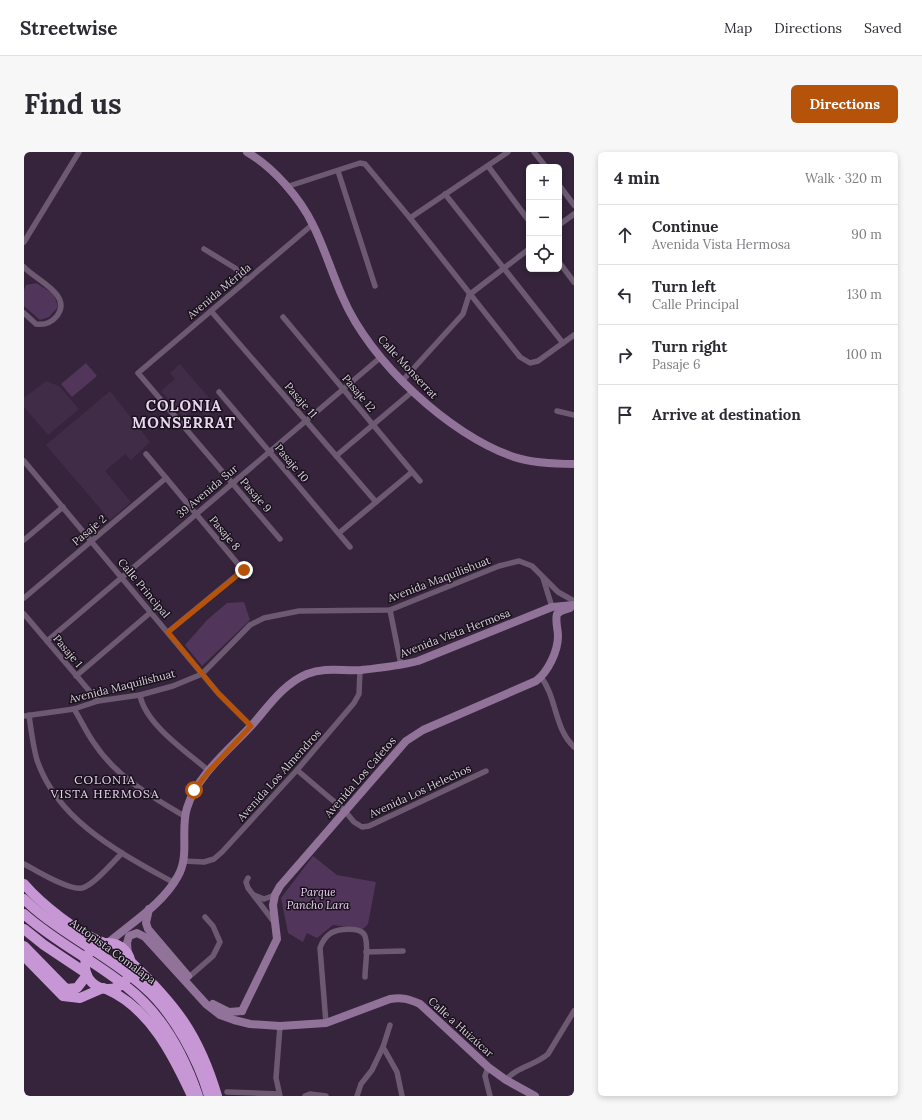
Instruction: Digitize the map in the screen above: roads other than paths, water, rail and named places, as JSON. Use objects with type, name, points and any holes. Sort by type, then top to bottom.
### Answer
[{"type":"highway","points":[[24,884],[53,911],[96,940],[118,945],[130,963],[165,996],[183,1019],[204,1059],[216,1096]]},
{"type":"highway","name":"Autopista Comalapa","points":[[24,899],[43,916],[134,979],[157,999],[175,1024],[193,1057],[209,1096]]},
{"type":"highway","name":"Autopista Comalapa","points":[[24,914],[37,925],[118,980],[144,1001],[173,1041],[185,1062],[198,1096]]},
{"type":"highway","points":[[24,929],[44,945],[86,971],[93,984],[125,998],[142,1014],[172,1055],[192,1096]]},
{"type":"highway","points":[[24,946],[66,989],[73,990],[77,988],[86,971],[88,955],[94,947],[106,943]]},
{"type":"highway","points":[[24,956],[63,996],[80,998],[104,989],[120,986],[127,979],[130,963]]},
{"type":"street","points":[[24,242],[79,152]]},
{"type":"street","name":"Calle Monserrat","points":[[247,152],[263,163],[286,187],[305,211],[313,224],[343,299],[353,319],[381,357],[413,391],[450,424],[474,438],[514,457],[546,463],[574,464]]},
{"type":"street","points":[[410,218],[508,152]]},
{"type":"street","points":[[534,152],[544,164]]},
{"type":"street","points":[[286,187],[360,163],[365,164],[410,218],[469,295],[520,357],[530,363],[538,361],[574,335]]},
{"type":"street","points":[[488,166],[526,217]]},
{"type":"street","points":[[338,171],[375,286]]},
{"type":"street","points":[[562,189],[574,205]]},
{"type":"street","points":[[445,194],[563,343]]},
{"type":"street","points":[[562,223],[574,214]]},
{"type":"street","name":"Avenida Mérida","points":[[138,373],[313,224]]},
{"type":"street","points":[[204,249],[235,268],[247,280]]},
{"type":"street","points":[[403,380],[463,314],[469,295],[526,250]]},
{"type":"street","points":[[562,266],[574,282]]},
{"type":"street","points":[[24,267],[52,288],[57,295],[60,307],[57,317],[47,323],[36,324],[24,313]]},
{"type":"street","name":"Pasaje 11","points":[[211,311],[376,502]]},
{"type":"street","name":"Pasaje 12","points":[[283,318],[420,481]]},
{"type":"street","name":"39 Avenida Sur","points":[[47,641],[381,357]]},
{"type":"street","name":"Pasaje 9","points":[[138,373],[280,539]]},
{"type":"street","points":[[336,456],[413,391]]},
{"type":"street","name":"Pasaje 10","points":[[219,392],[350,547]]},
{"type":"street","points":[[557,411],[574,415]]},
{"type":"street","name":"Pasaje 8","points":[[146,454],[244,570],[168,632]]},
{"type":"street","name":"Calle Principal","points":[[25,464],[63,507],[224,700],[251,726]]},
{"type":"street","points":[[338,533],[412,472]]},
{"type":"street","name":"Pasaje 2","points":[[24,598],[166,478]]},
{"type":"street","points":[[24,540],[63,507]]},
{"type":"street","name":"Avenida Maquilishuat","points":[[26,716],[74,709],[98,701],[140,694],[173,686],[202,674],[250,625],[264,618],[299,611],[390,610],[499,566],[514,562],[519,561],[528,564],[558,592],[574,601]]},
{"type":"street","points":[[542,576],[552,607]]},
{"type":"street","points":[[574,606],[561,611],[556,618],[558,638],[556,646],[541,677],[548,687],[564,733],[574,747]]},
{"type":"street","name":"Avenida Vista Hermosa","points":[[106,943],[149,909],[174,883],[181,872],[183,861],[184,816],[194,790],[209,771],[279,694],[298,678],[321,670],[360,670],[402,665],[418,661],[552,607],[574,606]]},
{"type":"street","points":[[390,610],[402,665]]},
{"type":"street","points":[[76,676],[151,612]]},
{"type":"street","points":[[529,616],[549,612],[556,618]]},
{"type":"street","name":"Pasaje 1","points":[[24,614],[98,701]]},
{"type":"street","name":"Avenida Los Almendros","points":[[183,861],[200,863],[218,856],[297,770],[357,699],[359,694],[360,670]]},
{"type":"street","name":"Avenida Los Cafetos","points":[[239,1012],[278,939],[273,914],[275,895],[280,886],[397,749],[417,733],[536,681],[541,677]]},
{"type":"street","points":[[140,694],[141,704],[146,712],[172,740],[209,771]]},
{"type":"street","points":[[74,709],[94,744],[118,772],[135,785],[184,816]]},
{"type":"street","points":[[26,716],[38,762],[53,792],[73,818],[122,853],[174,883]]},
{"type":"street","name":"Avenida Los Helechos","points":[[297,770],[362,827],[369,826],[486,771]]},
{"type":"street","points":[[24,864],[67,886],[82,888],[92,881],[122,853]]},
{"type":"street","points":[[248,878],[247,884],[253,895],[276,924]]},
{"type":"street","points":[[253,895],[264,899],[275,895]]},
{"type":"street","points":[[149,909],[146,923],[148,929],[189,977],[215,1005],[229,1012],[239,1012],[250,1024]]},
{"type":"street","points":[[189,977],[213,956],[220,942],[212,926],[205,917]]},
{"type":"street","points":[[326,1023],[320,948],[323,940],[338,930],[358,930],[365,936],[365,977]]},
{"type":"street","name":"Calle a Huizúcar","points":[[130,963],[127,944],[129,936],[137,933],[145,936],[206,1004],[223,1016],[250,1024],[280,1026],[326,1023],[390,999],[400,997],[408,999],[420,1004],[488,1067],[506,1080],[535,1096]]},
{"type":"street","points":[[366,952],[403,951]]},
{"type":"street","points":[[506,1080],[511,1075],[543,1059],[548,1054],[574,1011]]},
{"type":"street","points":[[223,1016],[228,1017],[239,1012]]},
{"type":"street","points":[[357,1096],[361,1084],[372,1070],[383,1047],[390,1025]]},
{"type":"street","points":[[227,1092],[280,1095],[276,1078],[280,1026]]},
{"type":"street","points":[[383,1047],[397,1072],[402,1096]]},
{"type":"street","points":[[488,1067],[485,1076],[490,1096]]},
{"type":"street","points":[[305,1096],[310,1094],[326,1096]]},
{"type":"district","name":"COLONIA MONSERRAT","points":[[184,414]]},
{"type":"district","name":"COLONIA VISTA HERMOSA","points":[[105,786]]},
{"type":"park label","name":"Parque Pancho Lara","points":[[318,898]]}]
